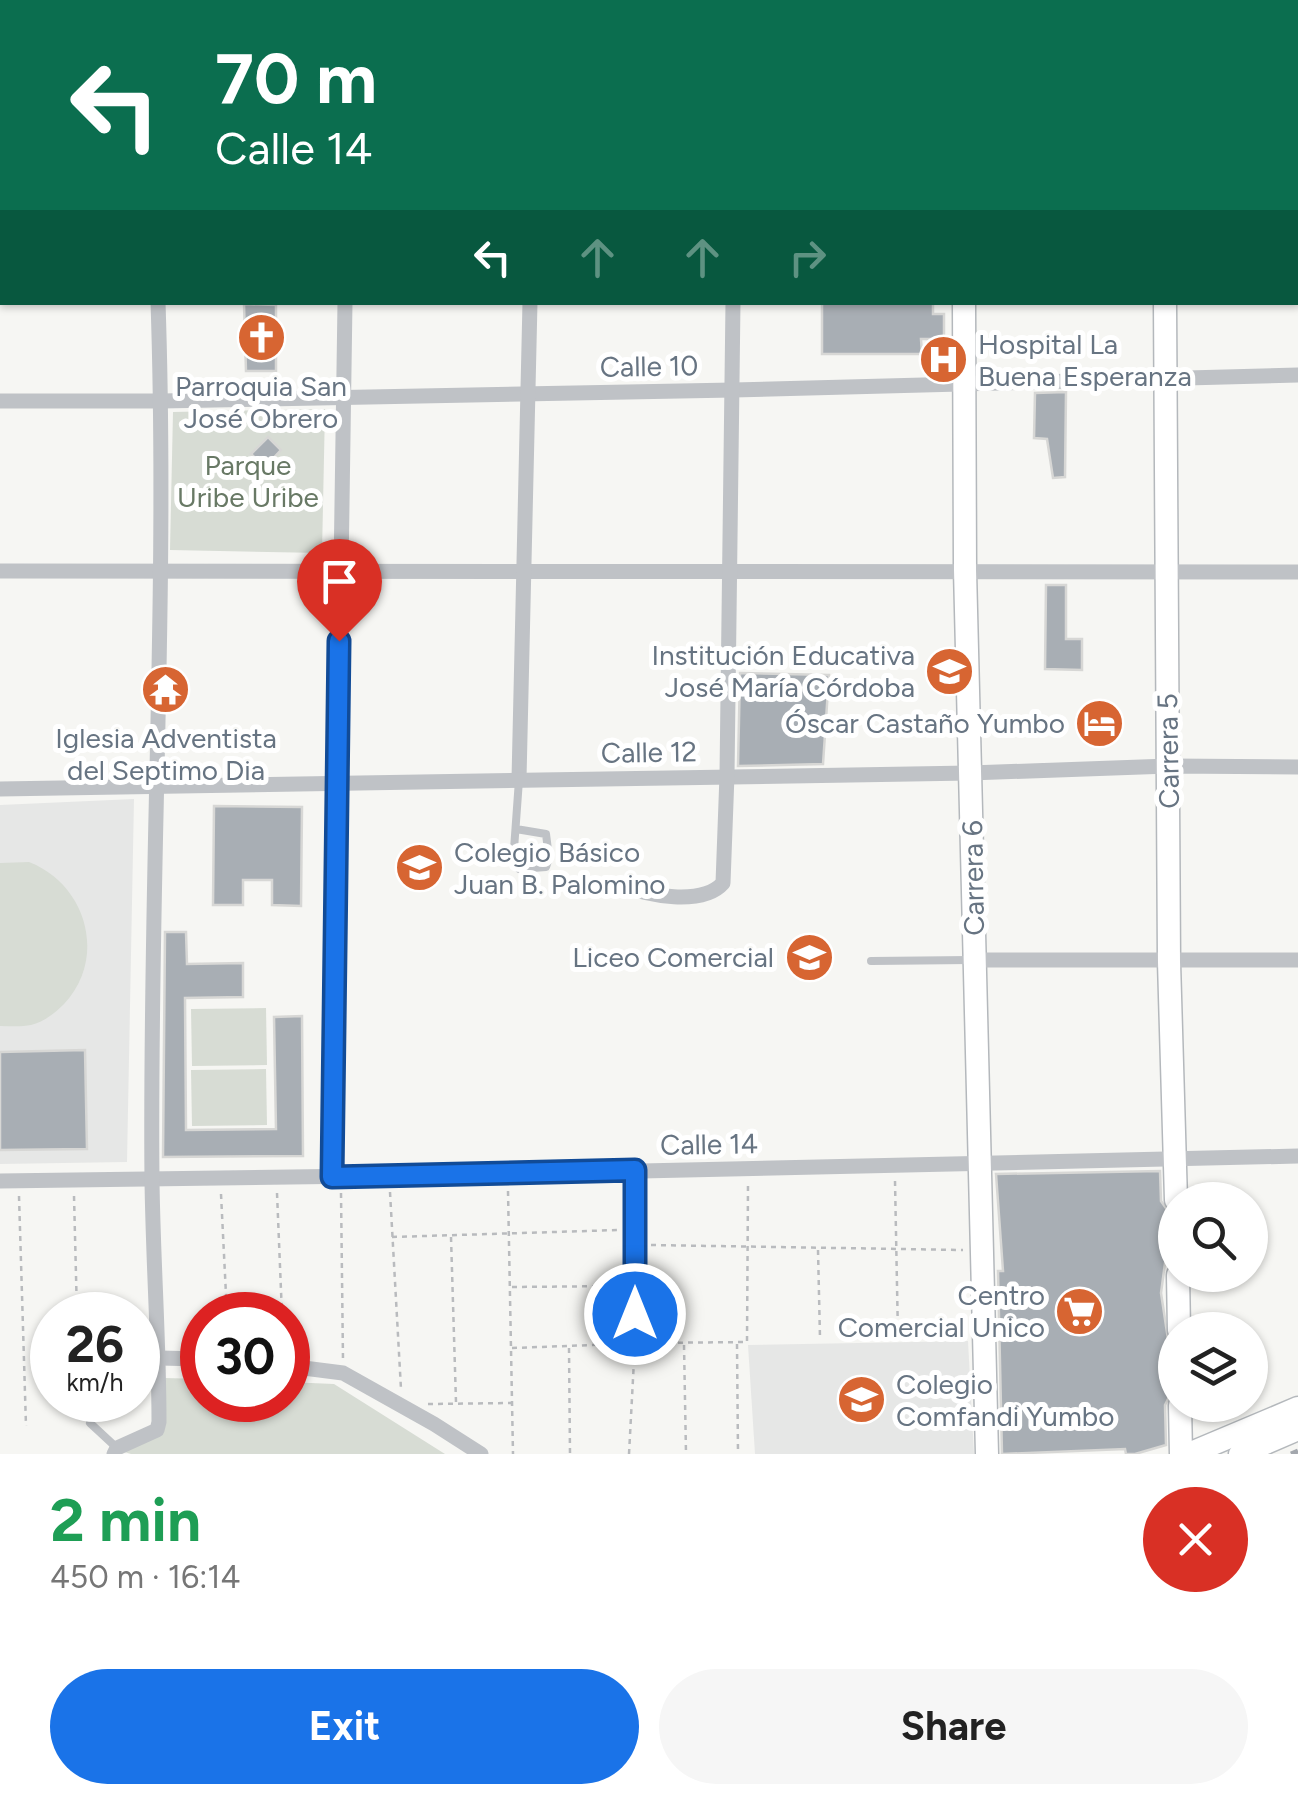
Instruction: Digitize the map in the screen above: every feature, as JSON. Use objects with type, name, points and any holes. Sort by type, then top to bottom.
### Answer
[{"type":"main road","name":"Carrera 6","points":[[964,305],[965,570],[987,1454]]},
{"type":"main road","name":"Carrera 5","points":[[1165,305],[1164,572],[1176,1182]]},
{"type":"main road","points":[[1190,1454],[1298,1408]]},
{"type":"main road","points":[[1180,1422],[1180,1454]]},
{"type":"main road","points":[[1240,1454],[1298,1429]]},
{"type":"street","points":[[157,1292],[152,1181],[162,401],[158,305]]},
{"type":"street","points":[[337,1177],[344,305]]},
{"type":"street","points":[[519,779],[530,305]]},
{"type":"street","points":[[622,885],[653,896],[703,894],[716,890],[724,873],[733,305]]},
{"type":"street","name":"Calle 10","points":[[0,400],[162,401],[1298,376]]},
{"type":"street","points":[[0,571],[160,568],[524,573],[1298,572]]},
{"type":"street","name":"Calle 12","points":[[0,790],[1169,766],[1298,767]]},
{"type":"street","points":[[974,960],[1298,960]]},
{"type":"street","name":"Calle 14","points":[[0,1181],[1298,1156]]},
{"type":"street","points":[[635,1170],[636,1343]]},
{"type":"street","points":[[160,1358],[180,1358]]},
{"type":"street","points":[[310,1369],[343,1373],[481,1454]]},
{"type":"street","points":[[115,1451],[159,1426],[159,1422]]},
{"type":"lane","points":[[516,829],[546,834],[546,867],[541,870],[515,866],[516,829],[519,779]]},
{"type":"lane","points":[[871,961],[974,960]]},
{"type":"lane","points":[[90,1424],[115,1451]]},
{"type":"path","points":[[894,1165],[898,1336]]},
{"type":"path","points":[[747,1342],[748,1168]]},
{"type":"path","points":[[508,1174],[513,1454]]},
{"type":"path","points":[[390,1176],[402,1406],[513,1403]]},
{"type":"path","points":[[276,1177],[281,1292]]},
{"type":"path","points":[[337,1177],[343,1373]]},
{"type":"path","points":[[220,1178],[226,1292]]},
{"type":"path","points":[[74,1179],[76,1292]]},
{"type":"path","points":[[19,1180],[26,1426]]},
{"type":"path","points":[[391,1237],[509,1234],[634,1237],[748,1248],[982,1250]]},
{"type":"path","points":[[450,1235],[456,1402]]},
{"type":"path","points":[[818,1248],[820,1338]]},
{"type":"path","points":[[510,1287],[635,1286]]},
{"type":"path","points":[[736,1342],[738,1454]]},
{"type":"path","points":[[629,1454],[636,1343]]},
{"type":"path","points":[[684,1344],[686,1454]]},
{"type":"path","points":[[570,1347],[570,1454]]},
{"type":"shaded area","points":[[134,799],[127,1162],[0,1164],[0,805]]},
{"type":"shaded area","name":"Colegio Comfandi Yumbo","points":[[968,1341],[974,1454],[755,1454],[748,1345]]},
{"type":"green space","name":"Parque Uribe Uribe","points":[[325,409],[322,553],[170,550],[173,412]]},
{"type":"green space","points":[[29,862],[49,872],[77,904],[87,944],[85,965],[64,1004],[41,1022],[0,1026],[0,863]]},
{"type":"green space","points":[[266,1008],[267,1065],[192,1066],[191,1009]]},
{"type":"green space","points":[[266,1069],[267,1125],[192,1126],[191,1070]]},
{"type":"green space","points":[[165,1378],[180,1378],[180,1422],[310,1422],[310,1383],[334,1384],[445,1454],[121,1451],[162,1434]]},
{"type":"building","name":"Parroquia San José Obrero","points":[[244,305],[276,305],[276,371],[246,371]]},
{"type":"building","points":[[822,305],[933,305],[933,314],[944,314],[944,339],[921,339],[922,354],[822,354]]},
{"type":"building","points":[[1066,392],[1065,477],[1053,478],[1047,439],[1034,438],[1035,393]]},
{"type":"building","points":[[268,437],[281,450],[265,467],[251,454]]},
{"type":"building","points":[[1046,585],[1066,585],[1066,639],[1082,639],[1082,670],[1045,669]]},
{"type":"building","points":[[740,673],[829,675],[823,764],[738,766]]},
{"type":"building","points":[[214,806],[302,807],[301,906],[272,905],[272,880],[243,880],[243,905],[213,905]]},
{"type":"building","points":[[165,932],[186,932],[187,964],[243,963],[243,997],[185,998],[186,1130],[276,1129],[274,1017],[302,1016],[303,1156],[163,1157]]},
{"type":"building","points":[[85,1050],[87,1149],[0,1150],[0,1052]]},
{"type":"building","name":"Centro Comercial Unico","points":[[1160,1171],[1158,1292],[1161,1292],[1164,1312],[1158,1312],[1158,1422],[1165,1422],[1166,1445],[1135,1454],[1126,1454],[1125,1449],[1002,1454],[998,1271],[1003,1271],[996,1174]]},
{"type":"railway","points":[[1291,1454],[1298,1451]]},
{"type":"place","name":"Parroquia San José Obrero","points":[[261,338]]},
{"type":"place","name":"Hospital La Buena Esperanza","points":[[943,360]]},
{"type":"place","name":"Institución Educativa José María Córdoba","points":[[950,671]]},
{"type":"place","name":"Iglesia Adventista del Septimo Dia","points":[[166,690]]},
{"type":"place","name":"Óscar Castaño Yumbo","points":[[1100,723]]},
{"type":"place","name":"Colegio Básico Juan B. Palomino","points":[[419,868]]},
{"type":"place","name":"Liceo Comercial","points":[[809,957]]},
{"type":"place","name":"Centro Comercial Unico","points":[[1080,1311]]},
{"type":"place","name":"Colegio Comfandi Yumbo","points":[[861,1400]]},
{"type":"route","points":[[339,641],[332,1177],[635,1170],[635,1314]]}]
